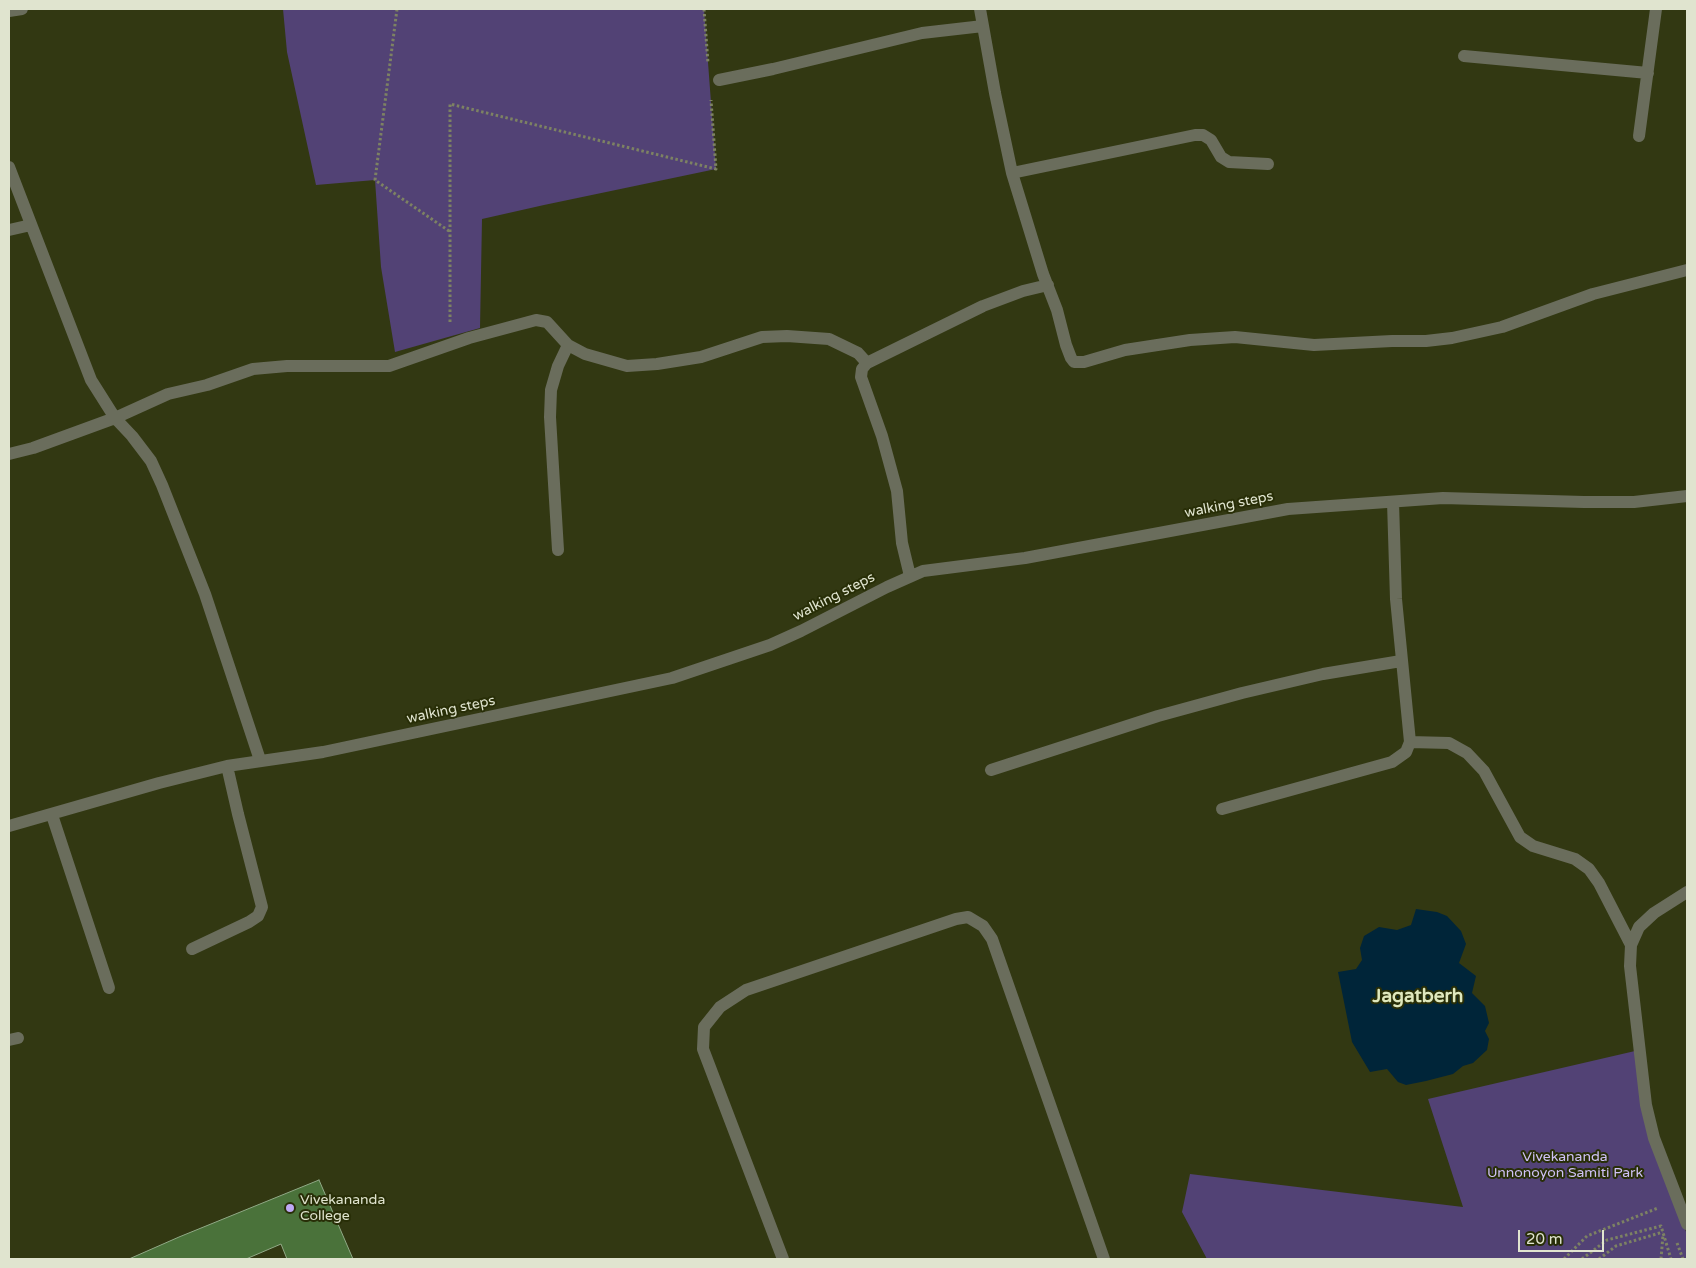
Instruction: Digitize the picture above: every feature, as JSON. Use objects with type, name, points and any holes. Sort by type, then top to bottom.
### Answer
[{"type":"street","points":[[9,11],[22,9]]},
{"type":"street","points":[[980,9],[1012,173],[1057,310],[1066,345],[1074,362],[1084,362],[1132,349],[1190,340],[1235,337],[1314,345],[1426,341],[1452,338],[1502,327],[1593,294],[1687,270]]},
{"type":"street","points":[[1639,136],[1656,9]]},
{"type":"street","points":[[719,80],[922,33],[983,26]]},
{"type":"street","points":[[1464,56],[1648,73]]},
{"type":"street","points":[[1012,173],[1195,135],[1203,135],[1211,140],[1221,157],[1229,162],[1268,164]]},
{"type":"street","points":[[9,167],[91,380],[115,418],[151,461],[162,484],[205,594],[260,760]]},
{"type":"street","points":[[9,230],[31,225]]},
{"type":"street","points":[[910,576],[902,543],[897,491],[890,462],[861,377],[862,369],[867,363],[983,306],[1023,291],[1048,285]]},
{"type":"street","points":[[9,454],[33,448],[115,418],[168,394],[253,369],[287,366],[389,366],[492,331],[536,320],[547,322],[568,345],[586,354],[627,366],[665,363],[701,357],[762,337],[787,336],[829,339],[858,353],[867,363]]},
{"type":"street","points":[[558,550],[550,417],[551,390],[558,366],[568,345]]},
{"type":"street","name":"walking steps","points":[[9,826],[159,783],[227,766],[323,752],[672,678],[770,645],[923,571],[1025,558],[1288,508],[1443,498],[1634,502],[1687,496]]},
{"type":"street","points":[[1222,809],[1392,762],[1406,752],[1410,742],[1396,599],[1394,502]]},
{"type":"street","points":[[991,770],[1158,716],[1242,693],[1322,674],[1401,661]]},
{"type":"street","points":[[1410,742],[1449,743],[1467,753],[1484,771],[1520,836],[1533,846],[1575,859],[1589,870],[1599,883],[1631,945]]},
{"type":"street","points":[[192,949],[249,922],[258,916],[262,907],[227,766]]},
{"type":"street","points":[[52,815],[109,988]]},
{"type":"street","points":[[1687,892],[1654,913],[1639,927],[1631,945],[1630,966],[1646,1105],[1654,1138],[1687,1224]]},
{"type":"street","points":[[783,1259],[703,1049],[704,1027],[720,1008],[746,990],[956,919],[968,917],[983,926],[992,939],[1104,1259]]},
{"type":"path","points":[[397,9],[375,180],[450,232]]},
{"type":"path","points":[[704,9],[708,65]]},
{"type":"path","points":[[450,345],[450,104],[716,169],[711,94]]},
{"type":"path","points":[[1564,1259],[1587,1236],[1664,1205]]},
{"type":"path","points":[[1582,1259],[1607,1240],[1661,1226],[1671,1259]]},
{"type":"path","points":[[1599,1259],[1616,1246],[1663,1232]]},
{"type":"path","points":[[1661,1259],[1663,1232]]},
{"type":"path","points":[[1676,1241],[1683,1259]]},
{"type":"green space","points":[[283,9],[704,9],[716,169],[482,219],[480,328],[395,352],[381,267],[375,180],[316,185],[287,52]]},
{"type":"green space","name":"Vivekananda Unnonoyon Samiti Park","points":[[1635,1051],[1664,1164],[1687,1235],[1687,1259],[1207,1259],[1182,1212],[1190,1174],[1463,1207],[1428,1099]]},
{"type":"water","points":[[1416,909],[1437,912],[1447,916],[1461,931],[1466,944],[1459,963],[1476,976],[1472,993],[1485,1006],[1489,1023],[1485,1031],[1489,1039],[1487,1050],[1473,1063],[1463,1066],[1453,1074],[1406,1085],[1398,1082],[1387,1069],[1370,1072],[1352,1042],[1338,972],[1356,969],[1362,960],[1360,948],[1364,936],[1379,927],[1397,930],[1411,925]]},
{"type":"building","name":"Vivekananda College","points":[[319,1180],[353,1259],[287,1259],[281,1244],[246,1259],[129,1259],[179,1237]]},
{"type":"place","name":"Vivekananda College","points":[[290,1208]]},
{"type":"district","name":"Jagatberh","points":[[1418,997]]}]
